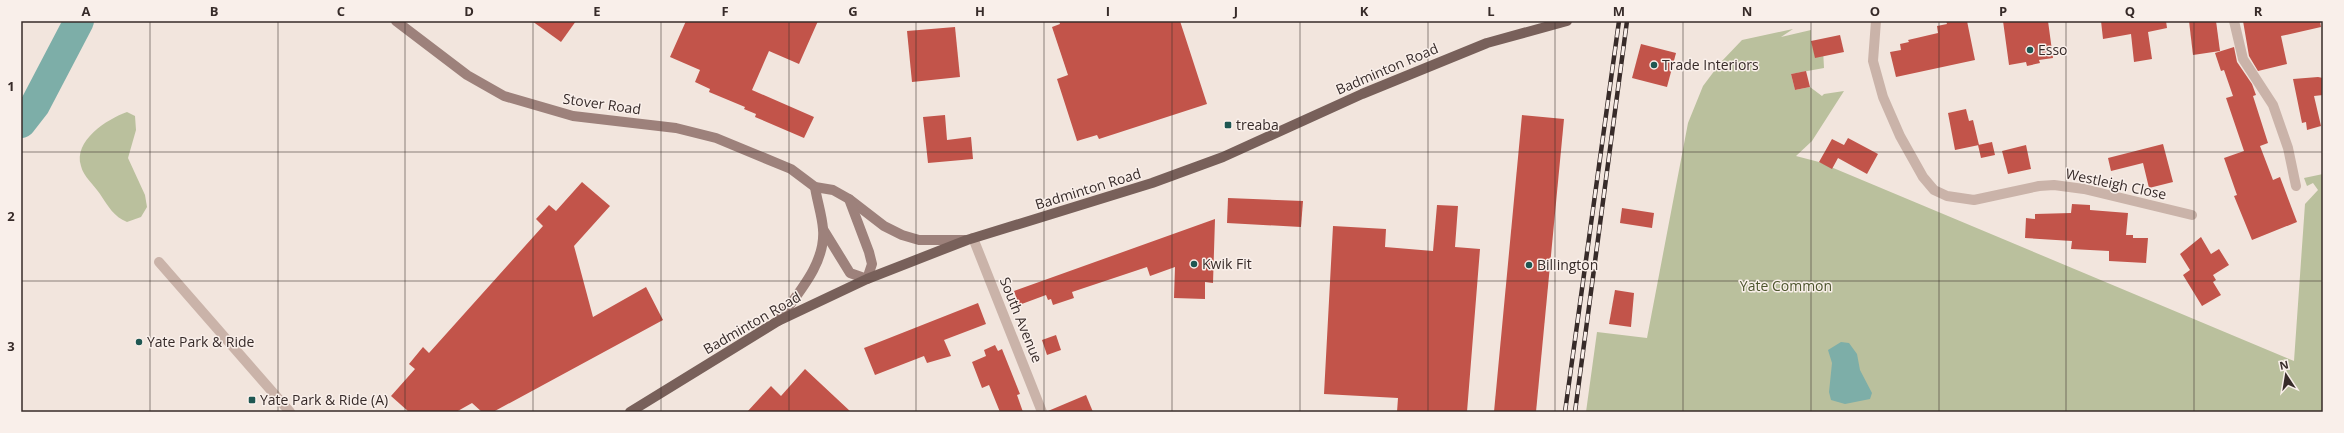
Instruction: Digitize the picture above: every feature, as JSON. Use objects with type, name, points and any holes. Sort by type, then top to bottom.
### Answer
[{"type":"main road","name":"Stover Road","points":[[396,21],[467,75],[504,96],[573,116],[676,128],[716,138],[791,169],[815,187],[833,190],[849,199],[884,226],[902,235],[919,240],[970,239]]},
{"type":"main road","name":"Badminton Road","points":[[630,412],[778,321],[867,279],[970,239],[1152,183],[1217,160],[1362,94],[1487,43],[1567,21]]},
{"type":"main road","points":[[778,321],[810,276],[820,250],[823,229],[815,187]]},
{"type":"main road","points":[[823,229],[843,264],[850,273],[867,279],[872,264],[849,199]]},
{"type":"street","name":"Westleigh Close","points":[[1876,21],[1873,61],[1883,97],[1900,136],[1923,177],[1934,190],[1947,196],[1974,200],[2039,186],[2054,185],[2084,189],[2192,215]]},
{"type":"street","points":[[2234,21],[2243,59],[2273,105],[2288,148],[2296,186]]},
{"type":"street","name":"South Avenue","points":[[970,239],[1042,412]]},
{"type":"street","points":[[159,262],[290,412]]},
{"type":"green space","name":"Yate Common","points":[[1793,29],[1781,37],[1811,30],[1811,41],[1823,49],[1824,68],[1791,74],[1795,90],[1810,87],[1822,96],[1824,94],[1844,91],[1812,141],[1796,156],[1819,162],[2294,361],[2305,204],[2318,190],[2313,183],[2307,186],[2304,178],[2323,174],[2323,412],[1586,412],[1597,332],[1647,338],[1688,123],[1703,86],[1721,62],[1742,40]]},
{"type":"green space","points":[[127,112],[135,116],[136,130],[128,158],[145,195],[147,207],[141,217],[127,222],[122,220],[112,211],[87,177],[82,170],[80,157],[82,148],[94,132],[110,120]]},
{"type":"water","points":[[1841,342],[1849,343],[1857,354],[1860,370],[1872,393],[1870,399],[1845,404],[1831,400],[1829,392],[1832,363],[1828,350]]},
{"type":"building","points":[[532,21],[576,21],[561,42]]},
{"type":"building","points":[[686,21],[818,21],[799,64],[769,51],[752,90],[814,117],[804,138],[755,117],[756,114],[744,109],[745,107],[709,92],[710,89],[695,82],[700,70],[670,57]]},
{"type":"building","points":[[1059,21],[1180,21],[1207,104],[1099,139],[1097,135],[1077,141],[1057,79],[1068,75],[1052,27],[1060,24]]},
{"type":"building","points":[[1946,21],[1967,21],[1975,60],[1896,77],[1890,52],[1901,50],[1900,44],[1909,42],[1908,40],[1938,33],[1937,26],[1947,24]]},
{"type":"building","name":"Esso","points":[[2003,21],[2048,21],[2053,58],[2039,60],[2040,63],[2027,66],[2026,62],[2009,65]]},
{"type":"building","points":[[2101,21],[2166,21],[2167,28],[2148,32],[2152,59],[2134,62],[2131,34],[2103,39]]},
{"type":"building","points":[[2189,21],[2216,21],[2220,51],[2193,55]]},
{"type":"building","points":[[2243,21],[2320,21],[2321,27],[2281,36],[2287,64],[2258,71],[2249,56]]},
{"type":"building","points":[[955,27],[960,77],[912,82],[907,31]]},
{"type":"building","points":[[1840,35],[1844,52],[1815,58],[1811,41]]},
{"type":"building","name":"Trade Interiors","points":[[1641,44],[1676,53],[1667,87],[1632,78]]},
{"type":"building","points":[[2234,47],[2237,62],[2252,84],[2256,95],[2253,96],[2268,143],[2260,146],[2273,180],[2280,177],[2297,222],[2252,240],[2234,196],[2237,195],[2224,158],[2244,151],[2226,98],[2233,96],[2224,70],[2221,71],[2215,53]]},
{"type":"building","points":[[1806,71],[1810,87],[1795,90],[1791,74]]},
{"type":"building","points":[[2323,78],[2323,95],[2314,96],[2321,126],[2307,130],[2306,122],[2302,123],[2293,79]]},
{"type":"building","points":[[1966,109],[1969,121],[1973,120],[1979,145],[1955,150],[1948,113]]},
{"type":"building","points":[[945,115],[947,140],[971,137],[973,159],[928,163],[923,117]]},
{"type":"building","name":"Billington","points":[[1522,115],[1564,119],[1536,412],[1494,412]]},
{"type":"building","points":[[1848,138],[1878,154],[1867,174],[1838,158],[1832,169],[1819,162],[1832,139],[1844,145]]},
{"type":"building","points":[[1992,142],[1995,155],[1981,158],[1978,145]]},
{"type":"building","points":[[2163,144],[2173,182],[2149,188],[2143,163],[2111,171],[2108,158]]},
{"type":"building","points":[[2026,145],[2031,169],[2008,174],[2002,151]]},
{"type":"building","points":[[582,182],[610,206],[574,246],[593,317],[646,287],[663,320],[493,412],[482,412],[472,403],[456,412],[409,412],[391,396],[415,369],[409,364],[423,347],[429,353],[543,226],[536,219],[549,205],[556,211]]},
{"type":"building","points":[[1228,198],[1303,201],[1301,227],[1227,223]]},
{"type":"building","points":[[2072,204],[2090,205],[2090,210],[2128,213],[2126,235],[2133,235],[2133,238],[2148,238],[2146,263],[2109,261],[2109,251],[2071,249],[2072,241],[2025,238],[2026,218],[2035,219],[2035,214],[2071,213]]},
{"type":"building","points":[[1437,205],[1458,206],[1455,247],[1480,249],[1467,412],[1397,412],[1398,398],[1324,394],[1333,226],[1386,229],[1385,247],[1433,251]]},
{"type":"building","points":[[1622,208],[1654,213],[1652,228],[1620,223]]},
{"type":"building","points":[[1215,219],[1213,283],[1205,282],[1205,299],[1174,298],[1175,267],[1150,276],[1147,267],[1072,292],[1074,298],[1053,305],[1051,299],[1048,300],[1046,295],[1019,305],[1014,291]]},
{"type":"building","points":[[2201,237],[2211,254],[2219,249],[2229,265],[2213,275],[2216,280],[2213,282],[2221,295],[2202,306],[2183,275],[2190,270],[2180,254]]},
{"type":"building","points":[[1615,290],[1634,293],[1631,327],[1609,324]]},
{"type":"building","points":[[978,303],[986,324],[944,340],[951,356],[927,363],[924,356],[875,375],[864,348]]},
{"type":"building","points":[[1056,335],[1061,350],[1047,355],[1042,340]]},
{"type":"building","points":[[995,345],[998,351],[1002,349],[1020,394],[1017,395],[1023,412],[1000,412],[989,385],[982,388],[972,362],[986,356],[984,350]]},
{"type":"building","points":[[805,369],[851,412],[747,412],[771,386],[781,396]]},
{"type":"building","points":[[1086,395],[1093,412],[1048,412],[1048,411]]},
{"type":"waterway","points":[[21,123],[35,105],[79,21]]},
{"type":"railway","points":[[1565,412],[1619,21]]},
{"type":"railway","points":[[1575,412],[1627,21]]},
{"type":"place","name":"Esso","points":[[2030,50]]},
{"type":"place","name":"Trade Interiors","points":[[1654,65]]},
{"type":"place","name":"treaba","points":[[1228,125]]},
{"type":"place","name":"Kwik Fit","points":[[1194,264]]},
{"type":"place","name":"Billington","points":[[1529,265]]},
{"type":"place","name":"Yate Park & Ride","points":[[139,342]]},
{"type":"place","name":"Yate Park & Ride (A)","points":[[252,400]]}]
